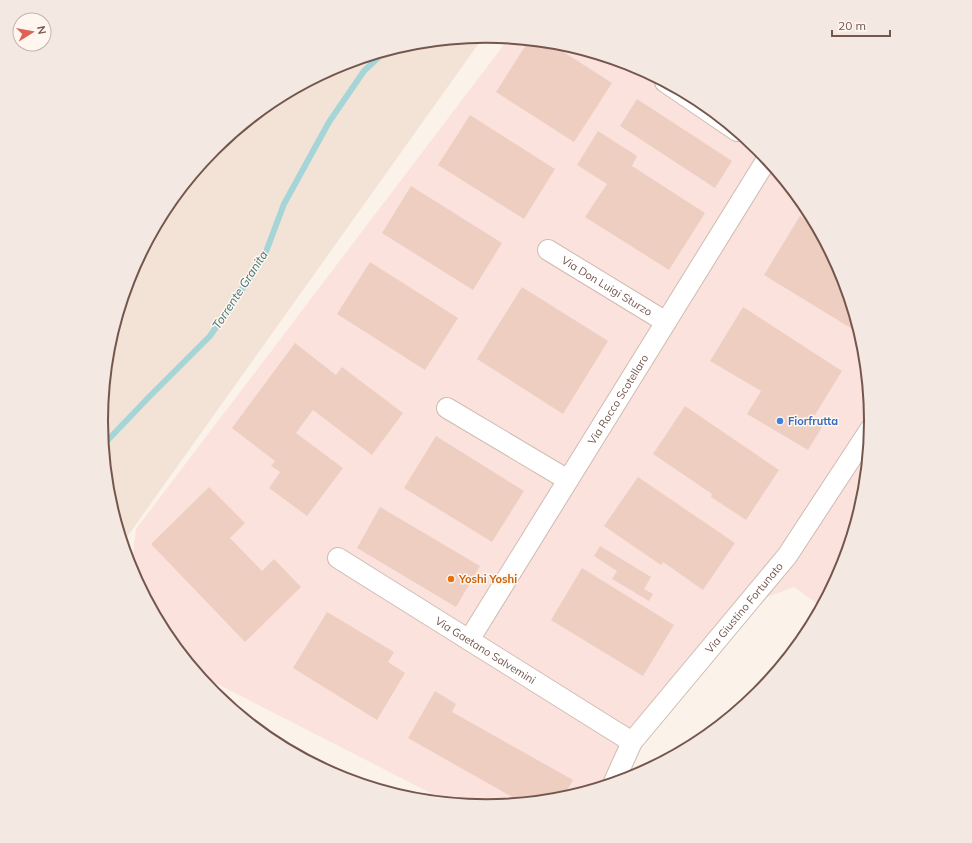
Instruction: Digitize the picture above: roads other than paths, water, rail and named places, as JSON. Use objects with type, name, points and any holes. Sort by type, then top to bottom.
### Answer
[{"type":"street","name":"Via Rocco Scotellaro","points":[[469,640],[764,164]]},
{"type":"street","name":"Via Don Luigi Sturzo","points":[[548,250],[666,322]]},
{"type":"street","points":[[447,408],[568,480]]},
{"type":"street","name":"Via Giustino Fortunato","points":[[616,777],[632,742],[787,556],[864,439]]},
{"type":"street","name":"Via Gaetano Salvemini","points":[[338,558],[632,742]]},
{"type":"waterway","name":"Torrente Granita","points":[[108,440],[210,336],[264,257],[284,204],[329,122],[364,71],[376,59]]},
{"type":"place","name":"Fiorfrutta","points":[[780,421]]},
{"type":"place","name":"Yoshi Yoshi","points":[[451,579]]}]
